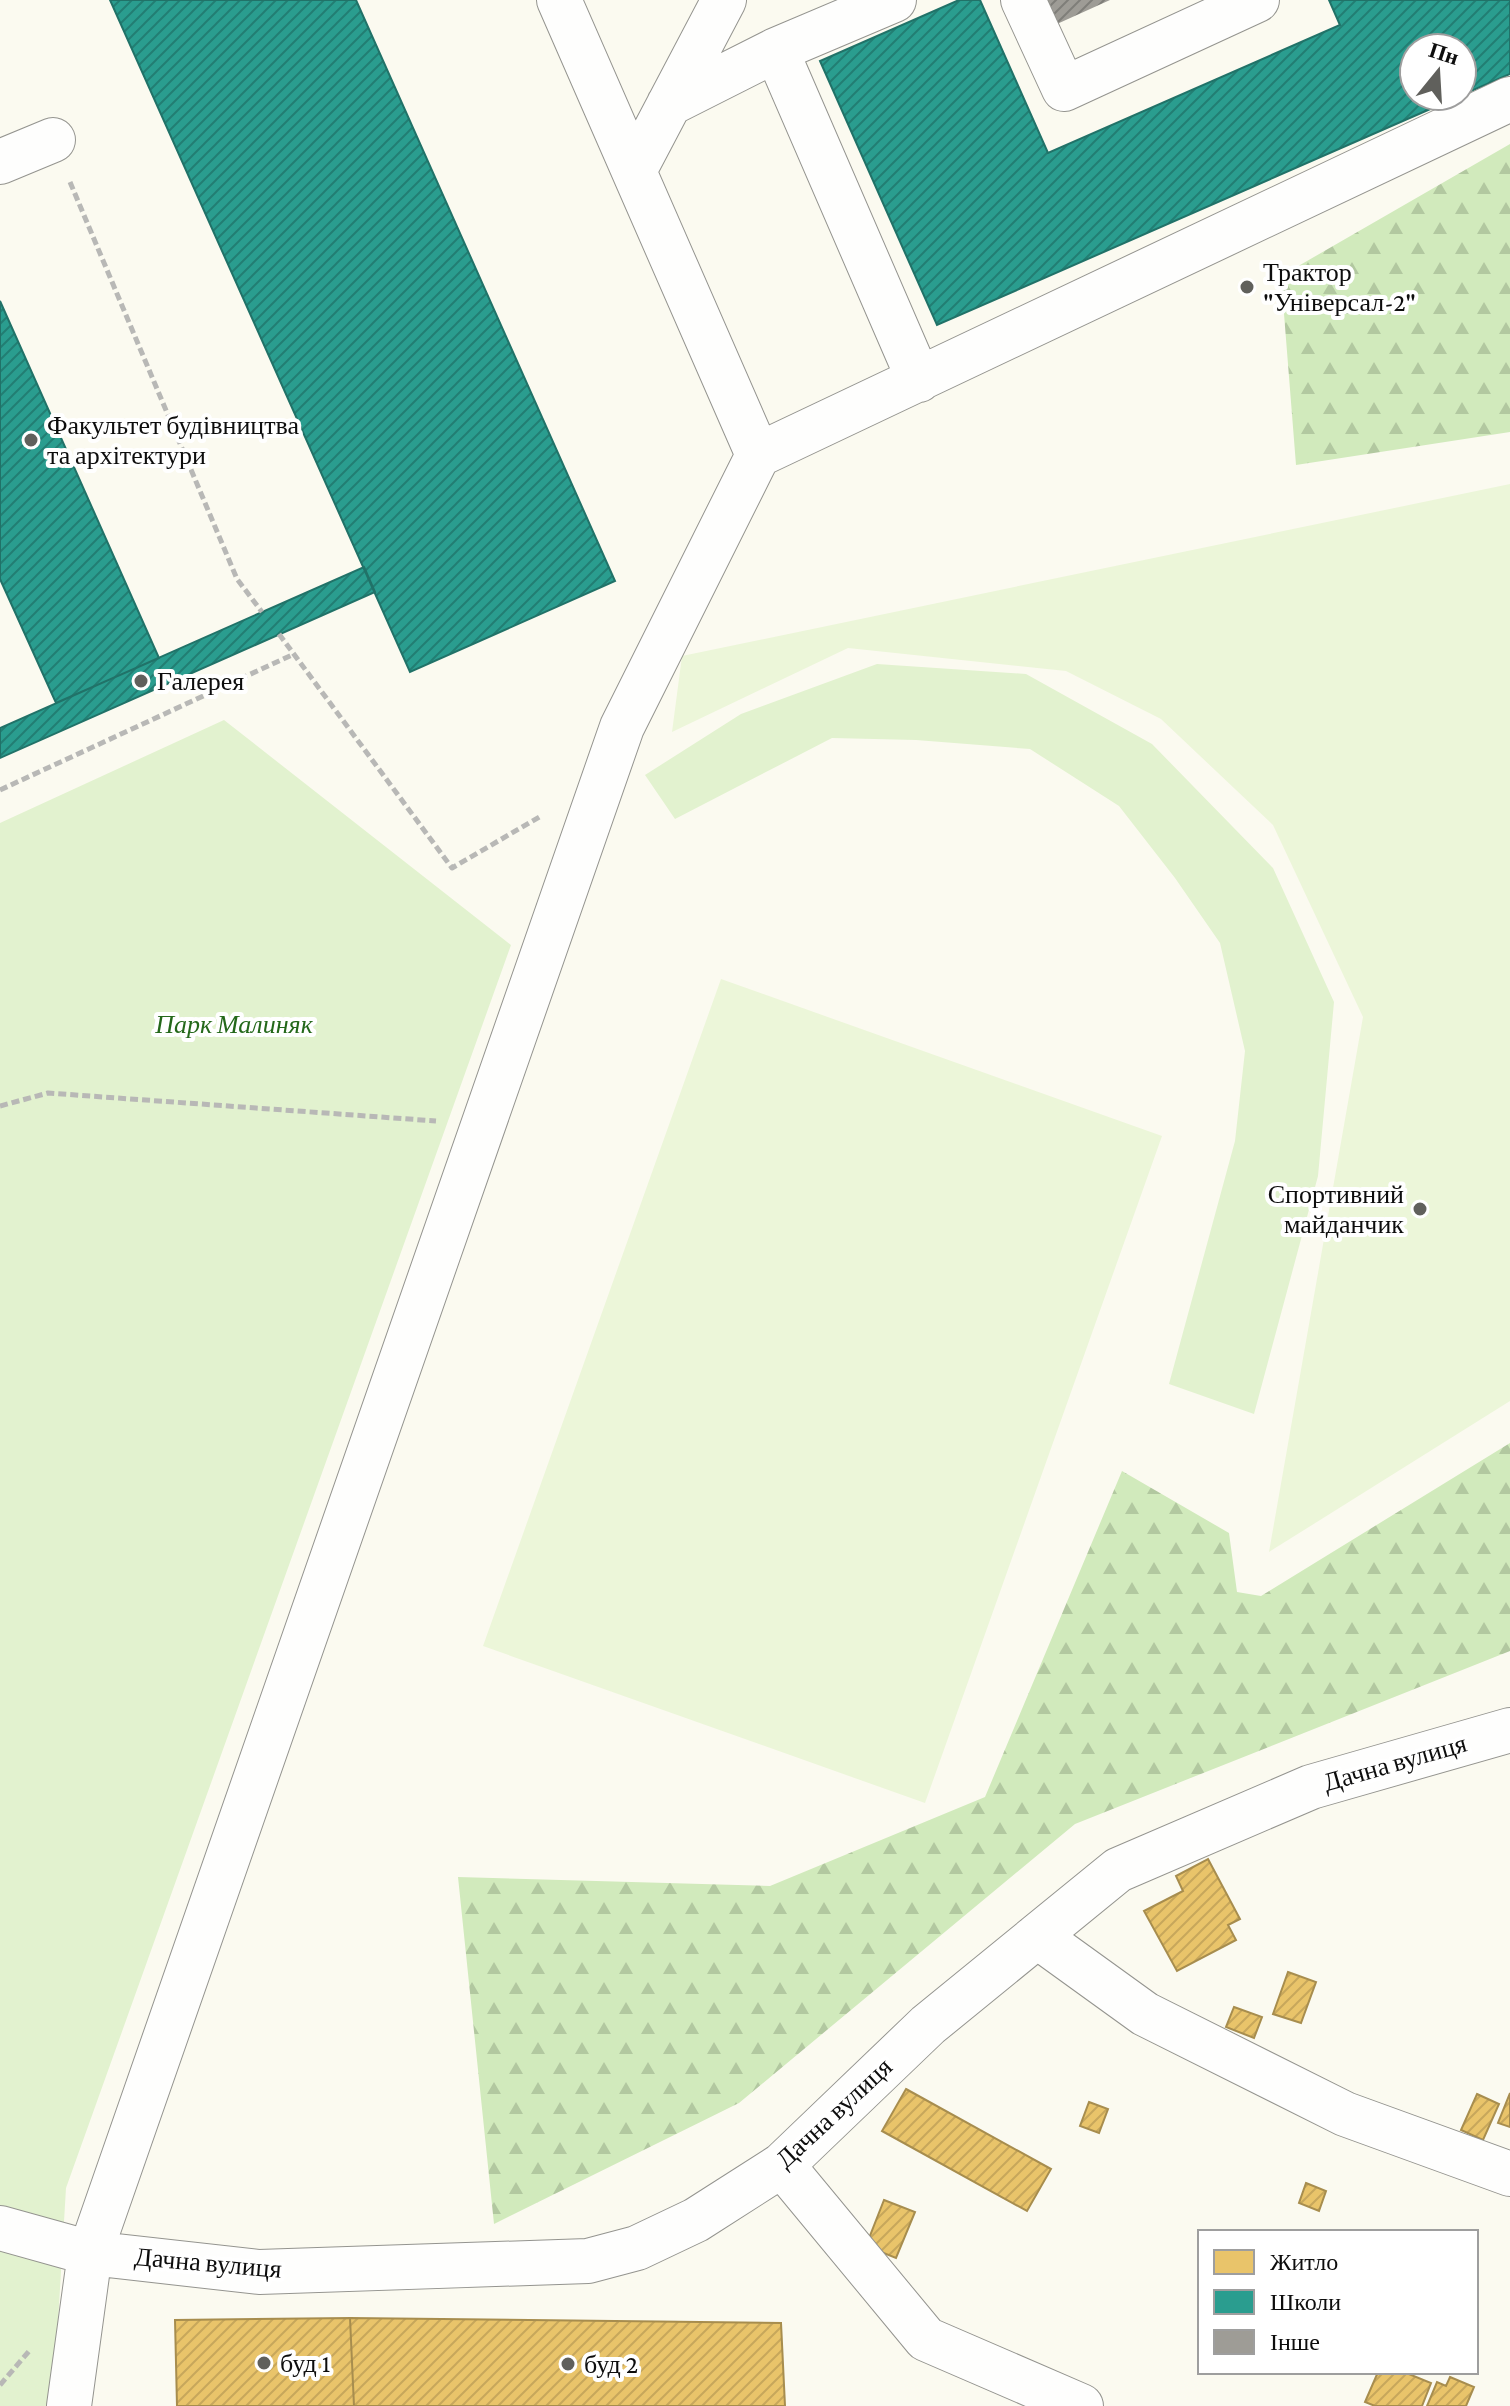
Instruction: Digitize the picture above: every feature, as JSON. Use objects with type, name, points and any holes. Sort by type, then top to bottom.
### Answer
[{"type":"street","points":[[559,0],[758,455]]},
{"type":"street","points":[[634,171],[724,0]]},
{"type":"street","points":[[669,104],[776,50],[894,0]]},
{"type":"street","points":[[1023,0],[1064,89],[1257,0]]},
{"type":"street","points":[[776,50],[919,380]]},
{"type":"street","points":[[69,2406],[90,2253],[622,727],[758,455],[1510,99]]},
{"type":"street","points":[[3,158],[53,140]]},
{"type":"street","name":"Дачна вулиця","points":[[0,2228],[90,2253],[259,2272],[588,2261],[637,2248],[696,2220],[782,2165],[928,2025],[1118,1870],[1311,1787],[1510,1730]]},
{"type":"street","points":[[1037,1936],[1158,2021],[1345,2114],[1510,2174]]},
{"type":"street","points":[[782,2165],[926,2339],[1081,2406]]},
{"type":"path","points":[[53,140],[237,579],[262,612]]},
{"type":"path","points":[[279,634],[452,868],[604,779]]},
{"type":"path","points":[[0,790],[294,654]]},
{"type":"path","points":[[0,1106],[48,1093],[483,1124]]},
{"type":"green space","points":[[1510,144],[1510,432],[1296,465],[1281,276]]},
{"type":"green space","name":"Спортивний майданчик","points":[[1510,484],[1510,1401],[1269,1552],[1363,1017],[1273,825],[1161,719],[1066,671],[848,648],[672,732],[682,656]]},
{"type":"green space","points":[[877,664],[1026,674],[1152,744],[1273,868],[1334,1002],[1318,1176],[1254,1414],[1169,1384],[1235,1141],[1245,1051],[1220,943],[1119,806],[1030,749],[916,740],[832,738],[675,819],[645,775],[741,714]]},
{"type":"green space","name":"Парк Малиняк","points":[[224,720],[511,945],[66,2188],[53,2406],[0,2406],[0,823]]},
{"type":"green space","points":[[721,979],[1162,1136],[925,1803],[483,1646]]},
{"type":"green space","points":[[1510,1443],[1510,1651],[1075,1824],[739,2103],[494,2224],[458,1877],[770,1886],[985,1797],[1122,1471],[1229,1533],[1237,1592],[1261,1596]]},
{"type":"building: Житло","points":[[1208,1859],[1240,1919],[1228,1925],[1236,1940],[1177,1971],[1144,1911],[1183,1891],[1176,1876]]},
{"type":"building: Житло","points":[[1288,1972],[1316,1982],[1301,2023],[1273,2014]]},
{"type":"building: Житло","points":[[1234,2007],[1262,2017],[1254,2038],[1226,2027]]},
{"type":"building: Житло","points":[[906,2089],[1051,2169],[1027,2211],[882,2131]]},
{"type":"building: Житло","points":[[1510,2093],[1510,2127],[1498,2123]]},
{"type":"building: Житло","points":[[1477,2094],[1499,2104],[1483,2140],[1461,2130]]},
{"type":"building: Житло","points":[[1089,2102],[1108,2109],[1099,2133],[1080,2126]]},
{"type":"building: Житло","points":[[1306,2183],[1326,2191],[1319,2211],[1299,2203]]},
{"type":"building: Житло","points":[[884,2200],[915,2212],[896,2258],[866,2246]]},
{"type":"building: Житло","name":"буд 2","points":[[350,2318],[781,2323],[785,2406],[354,2406]]},
{"type":"building: Житло","name":"буд 1","points":[[350,2318],[354,2406],[177,2406],[175,2320]]},
{"type":"building: Житло","points":[[1377,2374],[1409,2374],[1431,2383],[1422,2406],[1375,2406],[1365,2402]]},
{"type":"building: Житло","points":[[1450,2377],[1474,2387],[1466,2406],[1427,2406],[1437,2382],[1446,2386]]},
{"type":"building: Школи","points":[[110,0],[356,0],[615,581],[410,672]]},
{"type":"building: Школи","points":[[959,0],[980,0],[1048,153],[1340,25],[1329,0],[1510,0],[1510,74],[1478,88],[1478,32],[1398,32],[1398,112],[1423,112],[937,325],[820,61]]},
{"type":"building: Школи","name":"Факультет будівництва та архітектури","points":[[0,301],[159,658],[56,703],[0,579]]},
{"type":"building: Школи","name":"Галерея","points":[[364,567],[375,592],[0,758],[0,728]]},
{"type":"building: Інше","points":[[1046,0],[1110,0],[1057,24]]},
{"type":"place","name":"Трактор \"Універсал-2\"","points":[[1247,287]]},
{"type":"place","name":"Факультет будівництва та архітектури","points":[[31,440]]},
{"type":"place","name":"Галерея","points":[[141,681]]},
{"type":"place","name":"Спортивний майданчик","points":[[1420,1209]]},
{"type":"place","name":"буд 1","points":[[264,2363]]},
{"type":"place","name":"буд 2","points":[[568,2364]]}]
